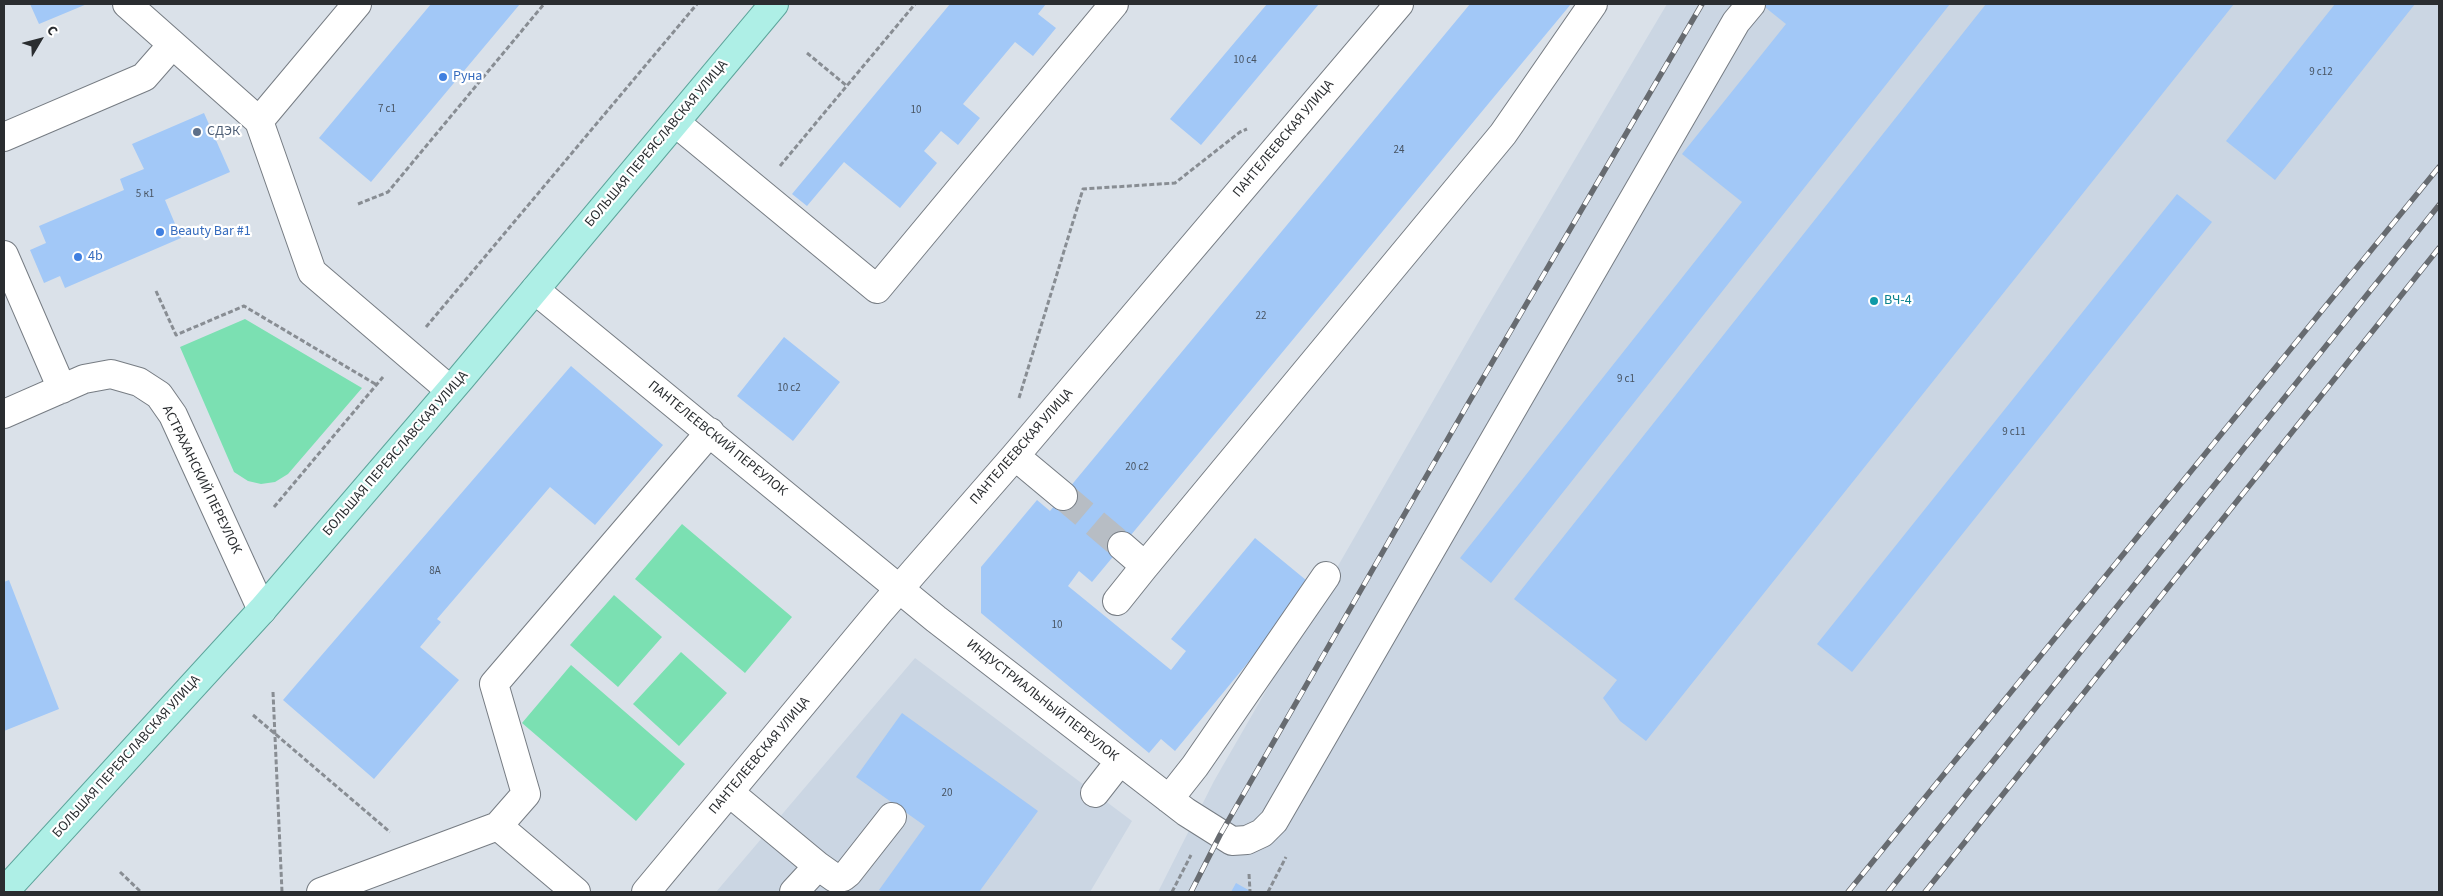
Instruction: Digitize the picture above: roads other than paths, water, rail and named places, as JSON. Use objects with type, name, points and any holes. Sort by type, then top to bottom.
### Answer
[{"type":"main road","name":"БОЛЬШАЯ ПЕРЕЯСЛАВСКАЯ УЛИЦА","points":[[4,892],[262,610],[535,290],[774,4]]},
{"type":"street","points":[[127,4],[259,121],[312,272],[450,390]]},
{"type":"street","points":[[259,121],[358,4]]},
{"type":"street","points":[[676,123],[877,289],[1114,4]]},
{"type":"street","name":"ПАНТЕЛЕЕВСКАЯ УЛИЦА","points":[[646,892],[899,589],[1399,4]]},
{"type":"street","points":[[1117,601],[1503,134],[1593,4]]},
{"type":"street","name":"ИНДУСТРИАЛЬНЫЙ ПЕРЕУЛОК","points":[[899,589],[1187,812],[1232,841],[1247,840],[1262,833],[1274,821],[1731,31],[1752,4]]},
{"type":"street","points":[[4,137],[144,77],[172,45]]},
{"type":"street","points":[[4,254],[62,390]]},
{"type":"street","name":"ПАНТЕЛЕЕВСКИЙ ПЕРЕУЛОК","points":[[535,290],[899,589]]},
{"type":"street","name":"АСТРАХАНСКИЙ ПЕРЕУЛОК","points":[[4,414],[84,379],[111,374],[139,382],[159,395],[173,415],[262,610]]},
{"type":"street","points":[[321,892],[498,826],[526,794],[494,684],[710,432]]},
{"type":"street","points":[[1018,452],[1063,496]]},
{"type":"street","points":[[1122,546],[1145,566]]},
{"type":"street","points":[[1187,812],[1195,766],[1326,576]]},
{"type":"street","points":[[1095,793],[1120,761]]},
{"type":"street","points":[[730,793],[818,866],[836,878],[842,877],[892,817]]},
{"type":"street","points":[[498,826],[576,892]]},
{"type":"street","points":[[794,892],[818,866]]},
{"type":"tunnel","points":[[1063,496],[1122,546]]},
{"type":"railway","points":[[1191,892],[1220,835],[1469,402],[1702,4]]},
{"type":"railway","points":[[1848,892],[2439,167]]},
{"type":"railway","points":[[1888,892],[2439,205]]},
{"type":"railway","points":[[1925,892],[2439,248]]},
{"type":"place","name":"Руна","points":[[443,77]]},
{"type":"place","name":"СДЭК","points":[[197,132]]},
{"type":"place","name":"Beauty Bar #1","points":[[160,232]]},
{"type":"place","name":"4b","points":[[78,257]]},
{"type":"place","name":"ВЧ-4","points":[[1874,301]]}]
